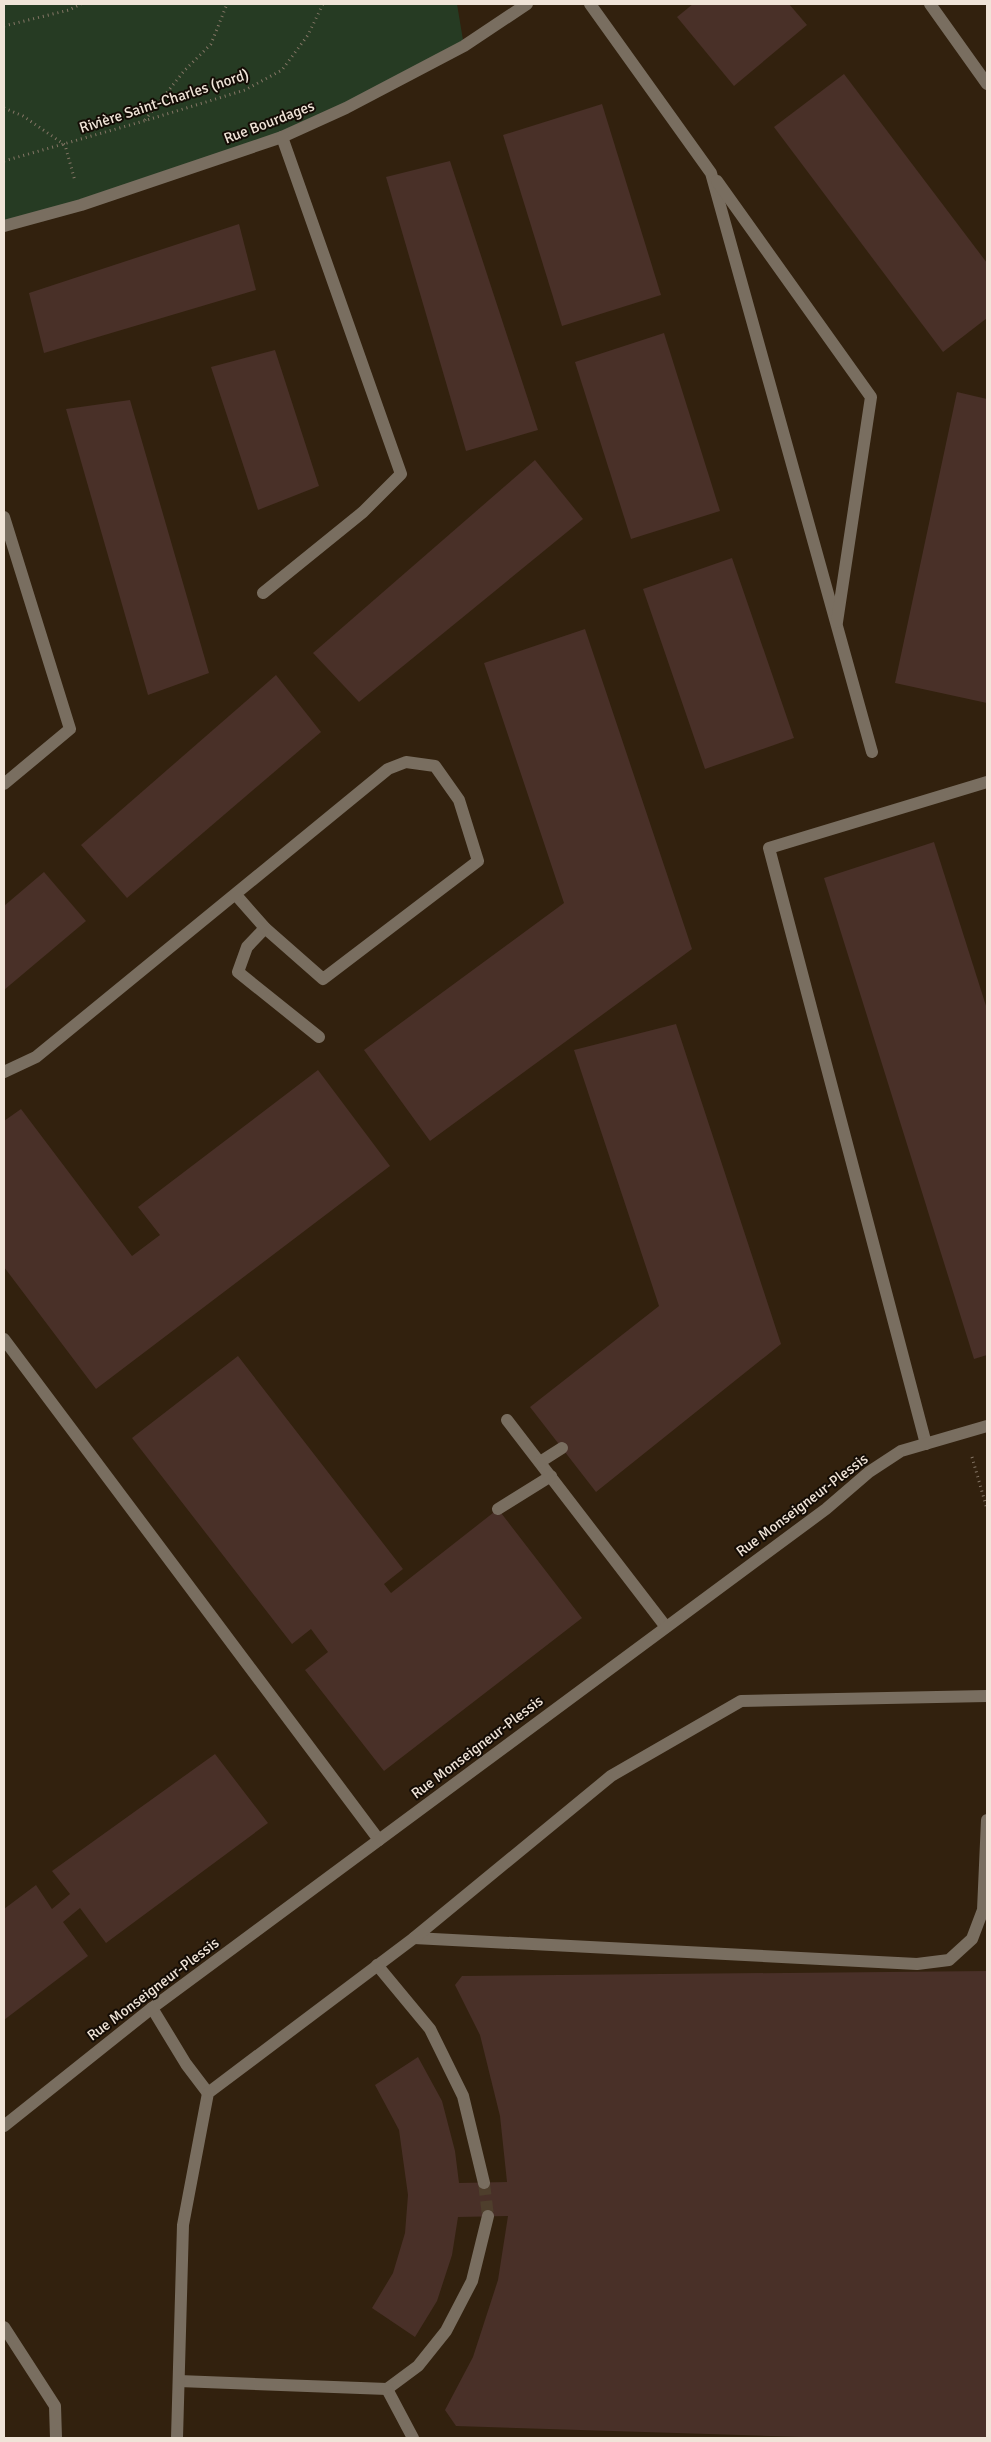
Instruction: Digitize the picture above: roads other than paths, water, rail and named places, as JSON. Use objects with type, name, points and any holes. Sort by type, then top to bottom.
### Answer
[{"type":"street","name":"Rue Bourdages","points":[[4,226],[81,205],[282,137],[346,108],[464,46],[527,4]]},
{"type":"street","points":[[590,4],[871,397],[836,626]]},
{"type":"street","points":[[930,4],[987,84]]},
{"type":"street","points":[[263,593],[363,512],[401,474],[282,137]]},
{"type":"street","points":[[711,173],[872,752]]},
{"type":"street","points":[[4,516],[70,729],[4,784]]},
{"type":"street","points":[[4,1072],[36,1057],[388,769],[406,762],[435,766],[459,800],[478,861],[323,979],[265,928],[236,895]]},
{"type":"street","points":[[926,1444],[769,848],[987,782]]},
{"type":"street","points":[[265,928],[247,947],[238,972],[319,1037]]},
{"type":"street","points":[[4,1338],[379,1840]]},
{"type":"street","points":[[508,1420],[666,1628]]},
{"type":"street","name":"Rue Monseigneur-Plessis","points":[[4,2126],[152,2008],[826,1509],[869,1472],[901,1451],[987,1426]]},
{"type":"street","points":[[540,1462],[562,1448]]},
{"type":"street","points":[[498,1509],[551,1476]]},
{"type":"street","points":[[177,2438],[184,2225],[208,2093],[414,1938],[611,1776],[741,1701],[987,1696]]},
{"type":"street","points":[[414,1938],[917,1964],[949,1960],[972,1939],[983,1910],[987,1820]]},
{"type":"street","points":[[377,1965],[430,2030],[463,2096],[484,2183]]},
{"type":"street","points":[[152,2008],[186,2064],[208,2093]]},
{"type":"street","points":[[179,2381],[387,2390],[418,2366],[446,2331],[472,2281],[488,2216]]},
{"type":"street","points":[[4,2327],[55,2406],[56,2438]]},
{"type":"street","points":[[387,2390],[413,2438]]},
{"type":"tunnel","points":[[484,2183],[488,2216]]}]
